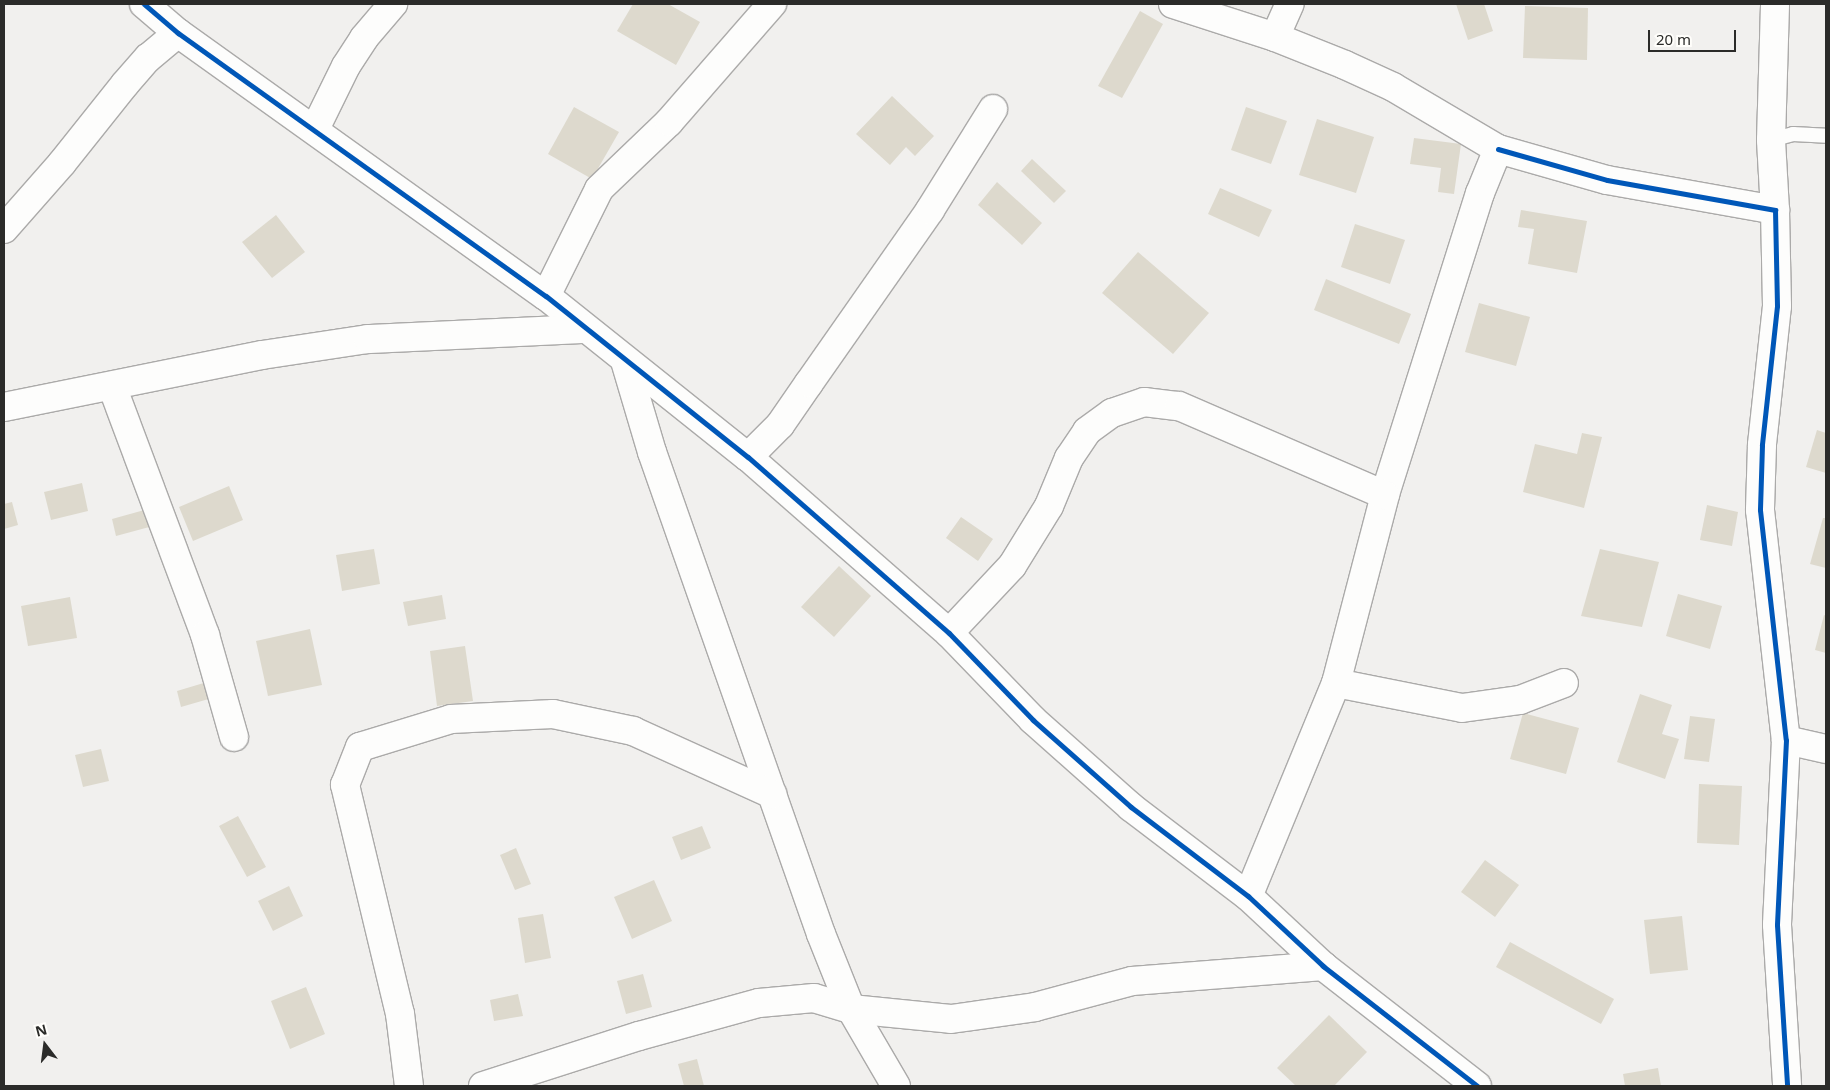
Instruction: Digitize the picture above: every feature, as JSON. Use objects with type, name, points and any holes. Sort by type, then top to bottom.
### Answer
[{"type":"street","points":[[144,4],[178,34],[316,129],[546,296],[584,329],[748,457],[949,633],[1033,720],[1110,788],[1248,896],[1322,966],[1477,1086]]},
{"type":"street","points":[[316,129],[355,52],[393,4]]},
{"type":"street","points":[[546,296],[599,189],[669,122],[772,4]]},
{"type":"street","points":[[1173,4],[1275,37],[1393,87],[1498,149],[1607,180],[1775,210]]},
{"type":"street","points":[[1275,37],[1290,4]]},
{"type":"street","points":[[1775,4],[1771,140],[1777,306],[1762,445],[1760,510],[1786,740],[1777,925],[1787,1086]]},
{"type":"street","points":[[4,229],[62,163],[148,58],[178,34]]},
{"type":"street","points":[[748,457],[780,426],[930,210],[993,109]]},
{"type":"street","points":[[1248,896],[1336,683],[1385,494],[1480,193],[1498,149]]},
{"type":"street","points":[[4,407],[262,354],[368,339],[584,329]]},
{"type":"street","points":[[625,361],[652,452],[850,1009],[896,1086]]},
{"type":"street","points":[[112,386],[205,635],[234,737]]},
{"type":"street","points":[[949,633],[1012,566],[1049,506],[1069,458],[1087,431],[1112,413],[1144,402],[1179,406],[1385,494]]},
{"type":"street","points":[[1336,683],[1462,708],[1520,700],[1564,683]]},
{"type":"street","points":[[409,1086],[400,1014],[345,785],[360,746],[451,719],[553,714],[633,731],[772,794]]},
{"type":"street","points":[[1786,740],[1826,750]]},
{"type":"street","points":[[483,1086],[639,1036],[759,1003],[814,998],[850,1009],[951,1019],[1035,1007],[1132,981],[1322,966]]},
{"type":"lane","points":[[1771,140],[1793,134],[1826,136]]},
{"type":"building","points":[[633,4],[668,4],[700,22],[676,65],[617,31]]},
{"type":"building","points":[[1456,4],[1484,4],[1493,31],[1468,40]]},
{"type":"building","points":[[1525,6],[1588,8],[1587,60],[1523,58]]},
{"type":"building","points":[[1140,11],[1163,24],[1122,98],[1098,86]]},
{"type":"building","points":[[892,96],[934,136],[915,156],[906,147],[890,165],[856,134]]},
{"type":"building","points":[[574,107],[619,132],[592,179],[548,154]]},
{"type":"building","points":[[1246,107],[1287,121],[1271,164],[1231,150]]},
{"type":"building","points":[[1317,119],[1374,137],[1356,193],[1299,175]]},
{"type":"building","points":[[1414,138],[1461,144],[1454,194],[1438,192],[1441,168],[1410,164]]},
{"type":"building","points":[[1032,159],[1066,191],[1054,203],[1021,171]]},
{"type":"building","points":[[997,182],[1042,223],[1022,245],[978,205]]},
{"type":"building","points":[[1220,188],[1272,210],[1259,237],[1208,214]]},
{"type":"building","points":[[1521,210],[1587,221],[1577,273],[1528,264],[1534,229],[1518,227]]},
{"type":"building","points":[[276,215],[305,252],[272,278],[242,242]]},
{"type":"building","points":[[1355,224],[1405,240],[1390,284],[1341,267]]},
{"type":"building","points":[[1138,252],[1209,313],[1173,354],[1102,293]]},
{"type":"building","points":[[1326,279],[1411,314],[1399,344],[1314,310]]},
{"type":"building","points":[[1479,303],[1530,317],[1516,366],[1465,352]]},
{"type":"building","points":[[1817,430],[1826,433],[1826,473],[1806,467]]},
{"type":"building","points":[[1582,433],[1602,437],[1584,508],[1523,492],[1535,444],[1577,454]]},
{"type":"building","points":[[82,483],[88,511],[51,520],[44,492]]},
{"type":"building","points":[[229,486],[243,520],[193,541],[179,507]]},
{"type":"building","points":[[12,502],[18,525],[4,529],[4,504]]},
{"type":"building","points":[[1707,505],[1738,512],[1732,546],[1700,540]]},
{"type":"building","points":[[148,509],[153,526],[116,536],[112,519]]},
{"type":"building","points":[[961,517],[993,539],[978,561],[946,538]]},
{"type":"building","points":[[1823,518],[1826,518],[1826,568],[1810,564]]},
{"type":"building","points":[[374,549],[380,584],[342,591],[336,555]]},
{"type":"building","points":[[1600,549],[1659,562],[1642,627],[1581,616]]},
{"type":"building","points":[[839,566],[871,596],[834,637],[801,607]]},
{"type":"building","points":[[1678,594],[1722,606],[1710,649],[1666,636]]},
{"type":"building","points":[[442,595],[446,619],[408,626],[403,602]]},
{"type":"building","points":[[70,597],[77,638],[28,646],[21,606]]},
{"type":"building","points":[[1824,615],[1826,616],[1826,653],[1815,650]]},
{"type":"building","points":[[310,629],[322,685],[268,696],[256,641]]},
{"type":"building","points":[[465,646],[473,701],[437,706],[430,651]]},
{"type":"building","points":[[207,682],[212,698],[181,707],[177,691]]},
{"type":"building","points":[[1640,694],[1672,705],[1662,734],[1679,739],[1665,779],[1617,762]]},
{"type":"building","points":[[1523,713],[1579,728],[1566,774],[1510,759]]},
{"type":"building","points":[[1690,716],[1715,719],[1709,762],[1684,759]]},
{"type":"building","points":[[101,749],[109,781],[83,787],[75,755]]},
{"type":"building","points":[[1699,784],[1742,786],[1739,845],[1697,843]]},
{"type":"building","points":[[238,816],[266,867],[247,877],[219,826]]},
{"type":"building","points":[[702,826],[711,848],[681,860],[672,837]]},
{"type":"building","points":[[516,848],[531,884],[515,890],[500,855]]},
{"type":"building","points":[[1485,860],[1519,885],[1495,917],[1461,892]]},
{"type":"building","points":[[654,880],[672,921],[632,939],[614,897]]},
{"type":"building","points":[[289,886],[303,916],[273,931],[258,901]]},
{"type":"building","points":[[543,914],[551,958],[525,963],[518,918]]},
{"type":"building","points":[[1682,916],[1688,970],[1650,974],[1644,920]]},
{"type":"building","points":[[1510,942],[1614,999],[1601,1024],[1496,967]]},
{"type":"building","points":[[643,974],[652,1007],[626,1014],[617,981]]},
{"type":"building","points":[[306,987],[325,1034],[290,1049],[271,1001]]},
{"type":"building","points":[[518,994],[523,1016],[494,1021],[490,1000]]},
{"type":"building","points":[[1329,1015],[1367,1052],[1334,1086],[1296,1086],[1277,1068]]},
{"type":"building","points":[[697,1059],[704,1086],[684,1086],[678,1064]]},
{"type":"building","points":[[1658,1068],[1661,1086],[1625,1086],[1623,1074]]},
{"type":"cycle path","points":[[144,4],[178,33],[546,296],[748,457],[949,633],[1033,720],[1131,807],[1248,896],[1323,966],[1477,1086]]},
{"type":"cycle path","points":[[1498,149],[1607,180],[1775,210],[1777,306],[1762,445],[1760,510],[1786,740],[1777,925],[1787,1086]]}]
